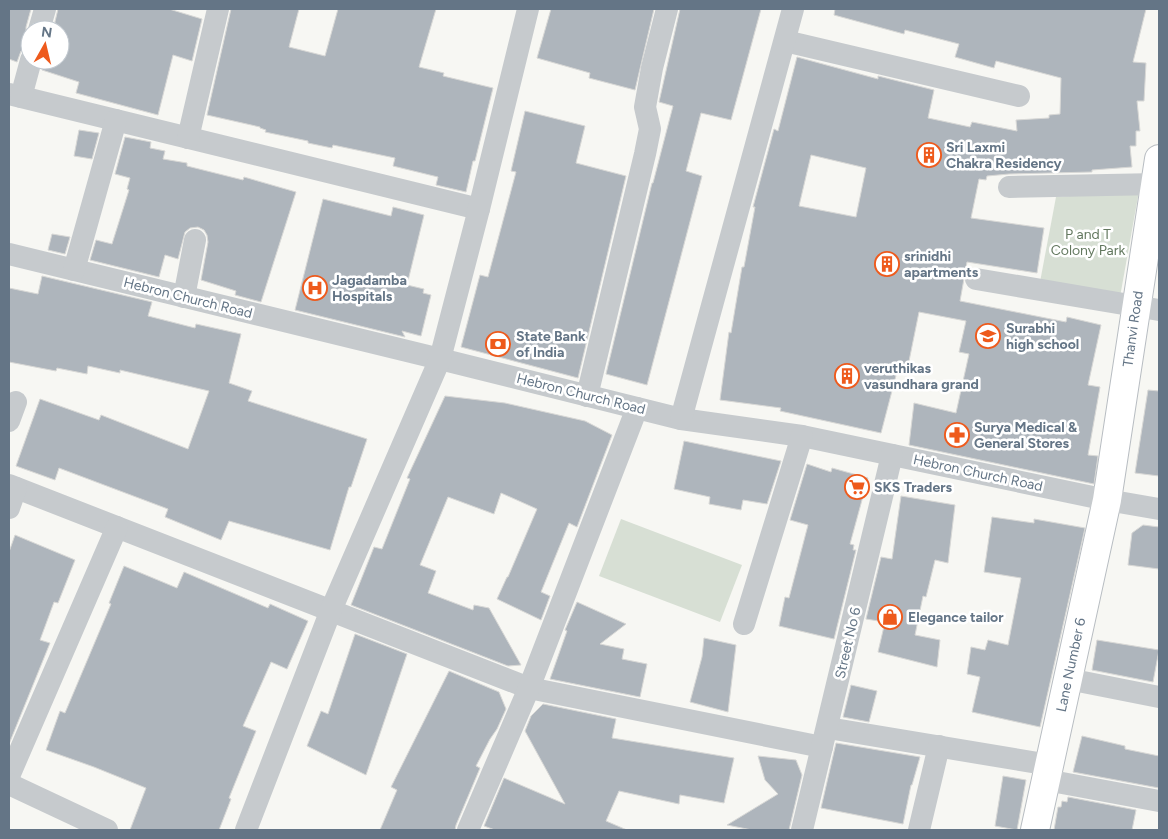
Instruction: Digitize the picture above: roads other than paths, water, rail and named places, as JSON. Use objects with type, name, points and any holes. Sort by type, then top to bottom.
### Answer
[{"type":"street","points":[[188,138],[218,9]]},
{"type":"street","points":[[246,830],[331,610],[440,359],[528,9]]},
{"type":"street","points":[[587,396],[645,154],[650,129],[645,107],[652,68],[668,9]]},
{"type":"street","points":[[681,419],[793,9]]},
{"type":"street","points":[[785,41],[1019,96]]},
{"type":"street","points":[[27,70],[15,96],[479,209]]},
{"type":"street","points":[[74,270],[116,120]]},
{"type":"street","points":[[1009,187],[1158,176]]},
{"type":"street","name":"Thanvi Road","points":[[1107,500],[1148,308],[1158,176]]},
{"type":"street","points":[[184,296],[195,240]]},
{"type":"street","name":"Hebron Church Road","points":[[9,254],[681,419],[802,436],[1107,500],[1159,509]]},
{"type":"street","points":[[976,278],[1148,308]]},
{"type":"street","points":[[468,830],[529,688],[638,408]]},
{"type":"street","points":[[744,624],[802,436]]},
{"type":"street","name":"Street No 6","points":[[802,830],[892,455]]},
{"type":"street","points":[[11,494],[116,527],[529,688],[825,737],[939,746],[1159,801]]},
{"type":"street","name":"Lane Number 6","points":[[1035,830],[1107,500]]},
{"type":"street","points":[[9,776],[116,527]]},
{"type":"street","points":[[1068,679],[1159,697]]},
{"type":"street","points":[[919,830],[939,746]]},
{"type":"street","points":[[9,784],[107,830]]},
{"type":"place","name":"Sri Laxmi Chakra Residency","points":[[929,155]]},
{"type":"place","name":"srinidhi apartments","points":[[887,264]]},
{"type":"place","name":"Jagadamba Hospitals","points":[[315,288]]},
{"type":"place","name":"Surabhi high school","points":[[988,336]]},
{"type":"place","name":"State Bank of India","points":[[498,344]]},
{"type":"place","name":"veruthikas vasundhara grand","points":[[847,376]]},
{"type":"place","name":"Surya Medical & General Stores","points":[[957,435]]},
{"type":"place","name":"SKS Traders","points":[[857,487]]},
{"type":"place","name":"Elegance tailor","points":[[890,617]]},
{"type":"park label","name":"P and T Colony Park","points":[[1088,242]]}]
